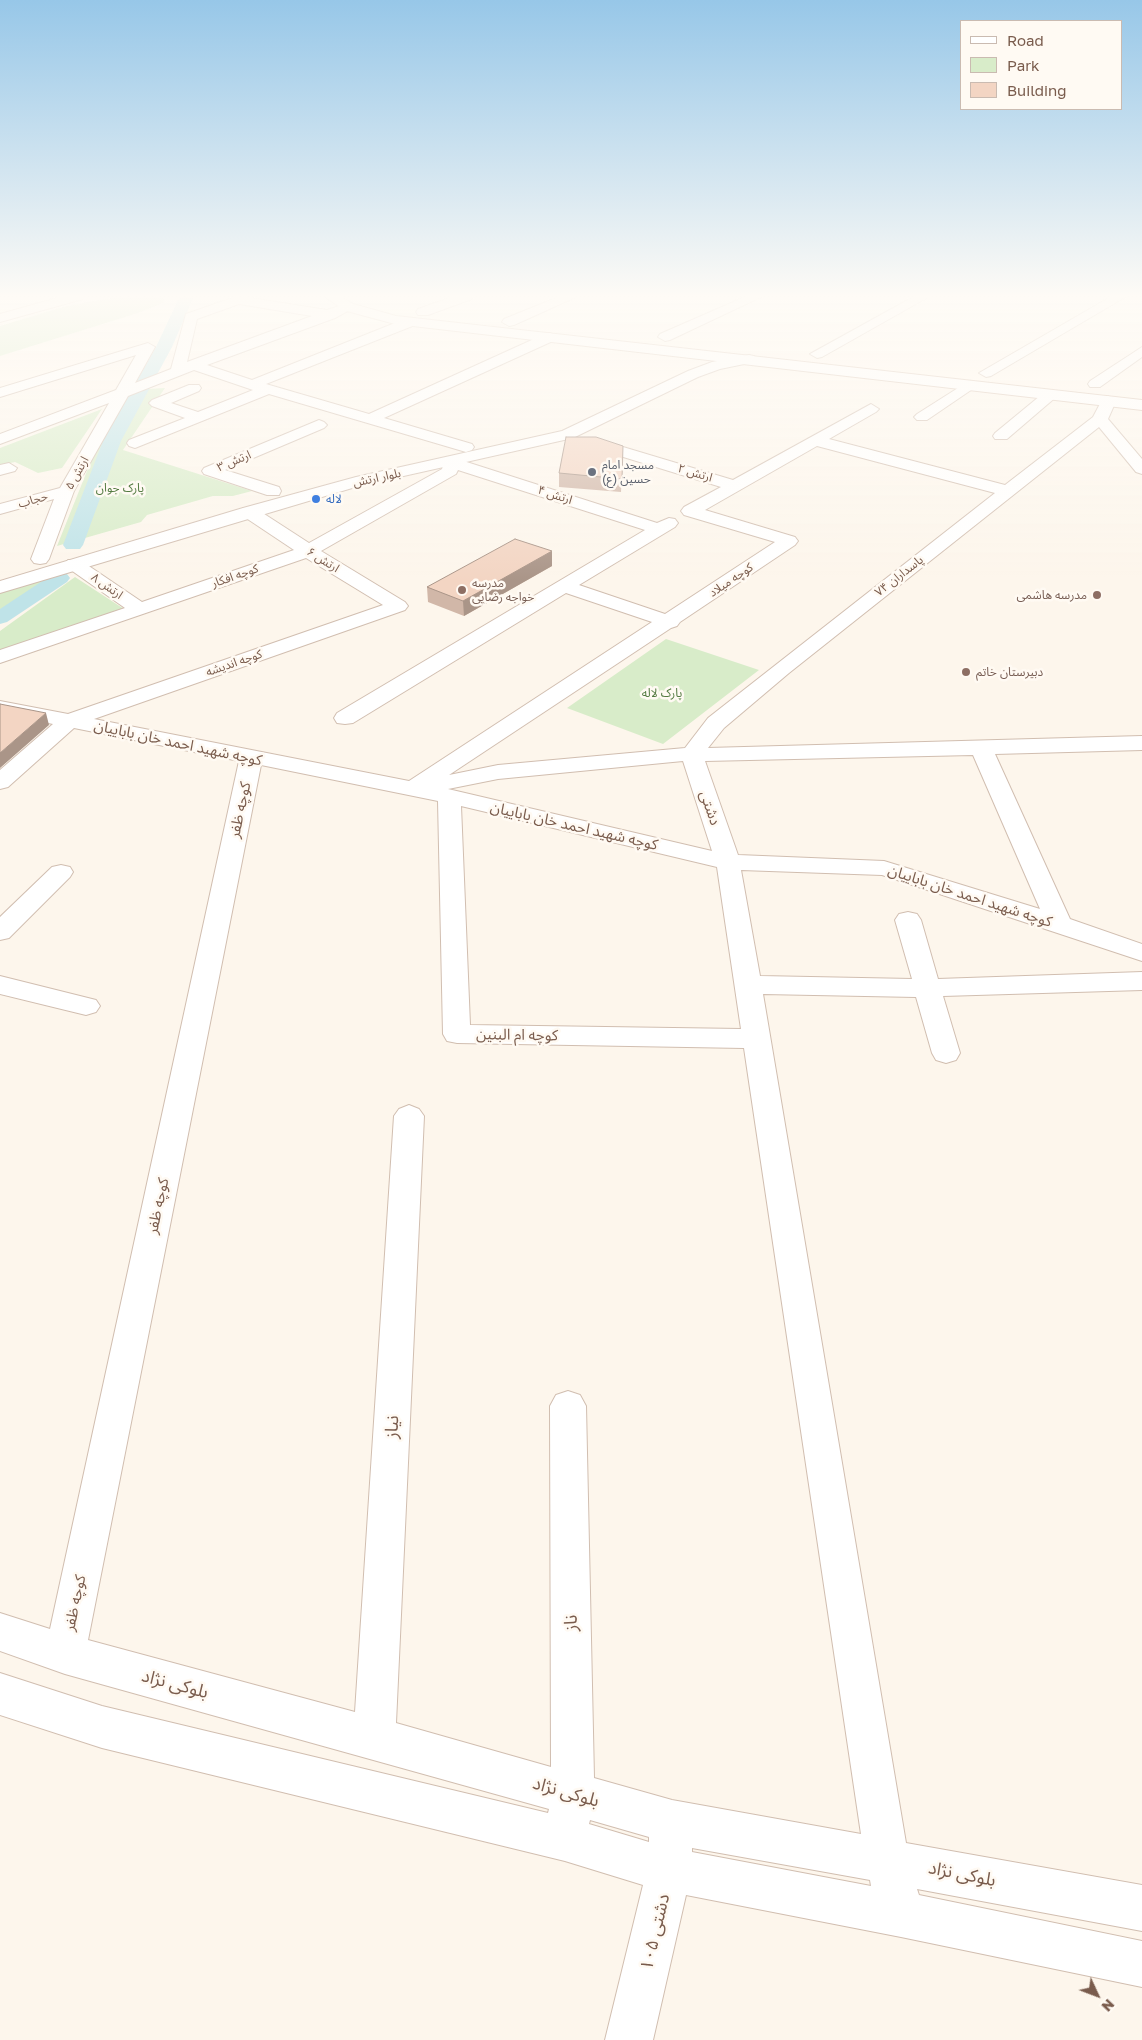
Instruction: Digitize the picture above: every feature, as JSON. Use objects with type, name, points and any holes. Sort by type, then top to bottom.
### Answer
[{"type":"street","points":[[0,439],[122,391]]},
{"type":"street","name":"ارتش ۵","points":[[40,559],[66,491],[127,391]]},
{"type":"street","points":[[186,391],[157,403],[198,417]]},
{"type":"street","points":[[134,443],[263,391]]},
{"type":"street","points":[[276,391],[466,447]]},
{"type":"street","points":[[370,419],[432,391]]},
{"type":"street","name":"بلوار ارتش","points":[[0,587],[249,512],[445,458],[466,447],[550,428],[630,391]]},
{"type":"street","name":"بلوار ارتش","points":[[0,571],[272,491],[343,473],[445,458],[567,435],[657,391]]},
{"type":"street","points":[[922,417],[960,391]]},
{"type":"street","points":[[1025,391],[1051,394],[1111,394]]},
{"type":"street","points":[[1106,391],[1142,405]]},
{"type":"street","points":[[1001,436],[1051,394]]},
{"type":"street","name":"پاسداران ۷۴","points":[[692,754],[716,723],[1100,419],[1111,394]]},
{"type":"street","points":[[345,718],[690,511],[871,409]]},
{"type":"street","points":[[1100,419],[1142,469]]},
{"type":"street","name":"ارتش ۳","points":[[272,491],[210,471],[320,425]]},
{"type":"street","name":"ارتش ۲","points":[[567,435],[736,486]]},
{"type":"street","points":[[816,441],[1008,491]]},
{"type":"street","name":"ارتش ۴","points":[[445,458],[660,529]]},
{"type":"street","name":"کوچه افکار","points":[[0,657],[308,551],[450,471],[445,458]]},
{"type":"street","name":"حجاب","points":[[0,509],[66,491]]},
{"type":"street","name":"کوچه میلاد","points":[[412,790],[670,622],[789,541],[690,511]]},
{"type":"street","name":"ارتش ۶","points":[[249,512],[308,551],[398,606]]},
{"type":"street","name":"ارتش ۸","points":[[74,564],[140,609]]},
{"type":"street","points":[[564,586],[670,622]]},
{"type":"street","name":"کوچه اندیشه","points":[[69,721],[398,606]]},
{"type":"street","name":"کوچه شهید احمد خان باباییان","points":[[0,707],[449,796],[728,862],[884,868],[1060,925],[1142,954]]},
{"type":"street","points":[[0,782],[69,721]]},
{"type":"street","points":[[412,790],[498,772],[692,754],[730,755],[1142,743]]},
{"type":"street","points":[[981,748],[1060,925]]},
{"type":"street","name":"دشتی","points":[[692,754],[728,862],[887,1860],[901,1914]]},
{"type":"street","name":"کوچه ظفر","points":[[65,1654],[251,758]]},
{"type":"street","name":"کوچه ام البنین","points":[[449,796],[458,1034],[755,1039]]},
{"type":"street","points":[[0,932],[61,872]]},
{"type":"street","points":[[908,920],[929,988],[946,1053]]},
{"type":"street","points":[[747,985],[929,988],[1142,981]]},
{"type":"street","points":[[0,985],[86,1006]]},
{"type":"street","name":"نیاز","points":[[374,1738],[409,1116]]},
{"type":"street","name":"ناز","points":[[565,1839],[573,1794],[568,1406]]},
{"type":"street","name":"بلوکی نژاد","points":[[0,1632],[65,1654],[672,1822],[1142,1908]]},
{"type":"street","points":[[0,1694],[102,1727],[565,1839],[669,1870],[901,1914],[1142,1964]]},
{"type":"street","name":"دشتی ۱۰۵","points":[[629,2040],[669,1870],[672,1822]]},
{"type":"green space","name":"پارک جوان","points":[[141,391],[163,391],[123,450],[252,491],[233,496],[213,496],[147,515],[141,522],[57,546],[97,446],[130,395]]},
{"type":"green space","points":[[102,409],[62,468],[38,473],[15,462],[0,465],[0,448]]},
{"type":"green space","points":[[52,577],[0,610],[0,592]]},
{"type":"green space","points":[[75,577],[124,609],[0,652],[0,631]]},
{"type":"green space","name":"پارک لاله","points":[[666,639],[759,670],[663,744],[567,708]]},
{"type":"building","points":[[566,437],[596,437],[623,446],[622,479],[559,473]]},
{"type":"building","points":[[515,539],[552,551],[463,601],[427,587]]},
{"type":"building","points":[[0,704],[46,713],[0,753]]},
{"type":"waterway","points":[[73,545],[112,441],[140,391]]},
{"type":"waterway","points":[[0,618],[60,578]]},
{"type":"place","name":"مسجد امام حسین (ع)","points":[[592,472]]},
{"type":"place","name":"لاله","points":[[316,499]]},
{"type":"place","name":"مدرسه خواجه رضایی","points":[[462,590]]},
{"type":"place","name":"مدرسه هاشمی","points":[[1097,595]]},
{"type":"place","name":"دبیرستان خاتم","points":[[966,672]]}]
